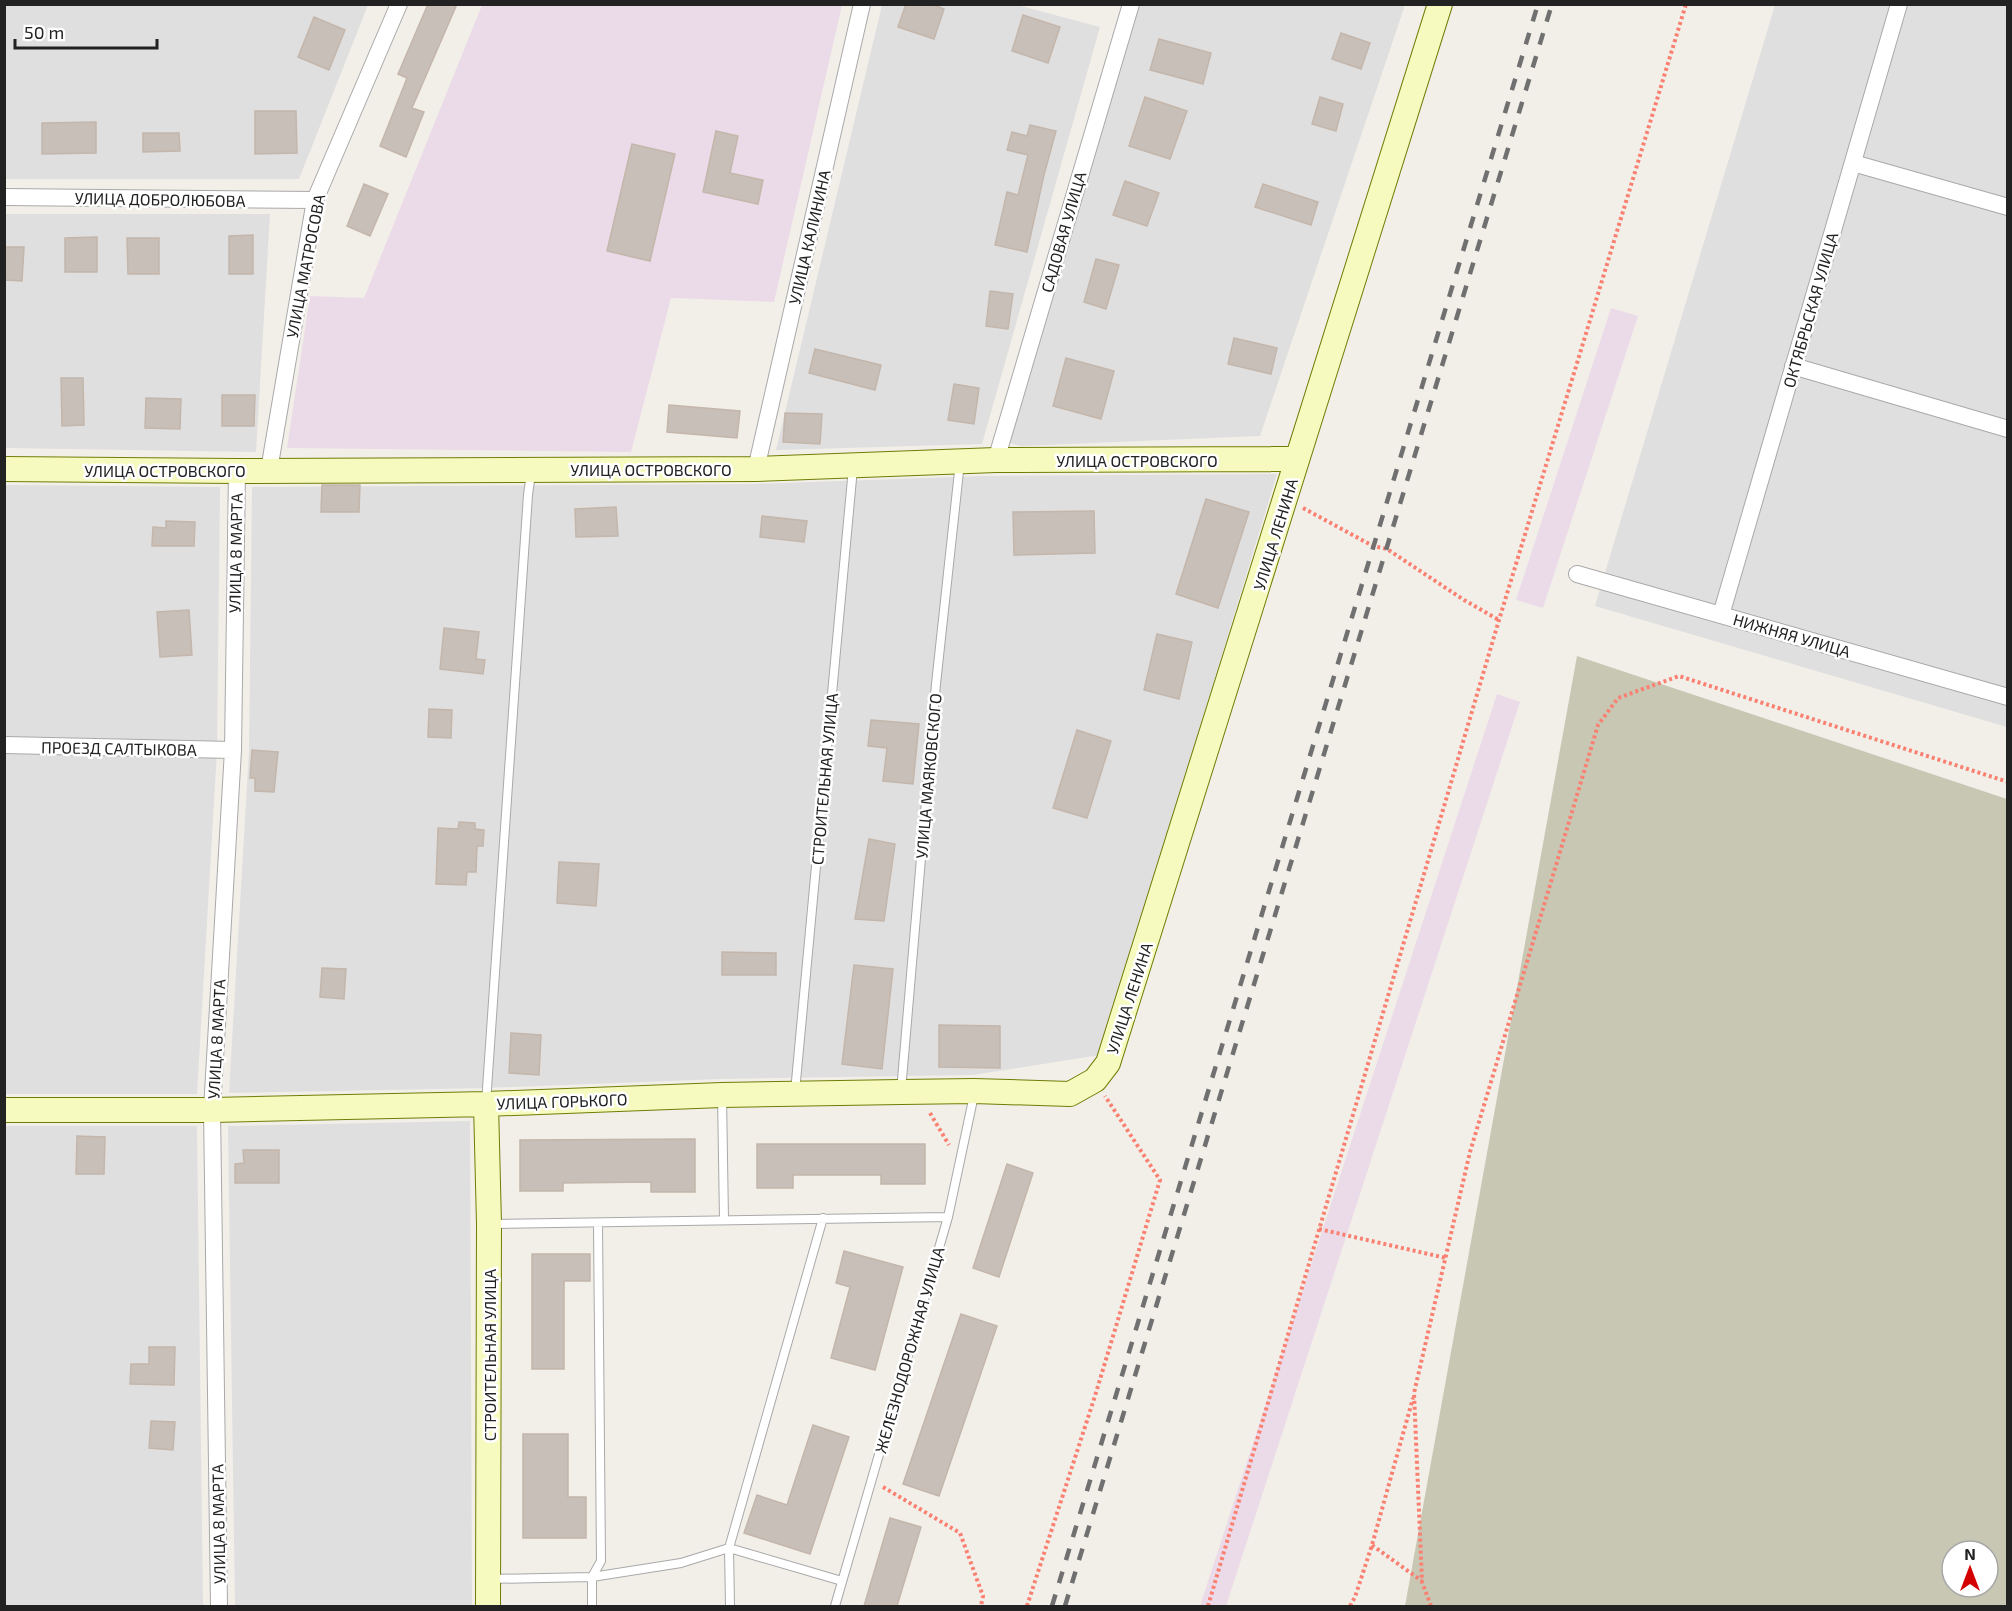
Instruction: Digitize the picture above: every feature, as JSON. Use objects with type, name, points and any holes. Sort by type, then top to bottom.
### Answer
[{"type":"street","name":"УЛИЦА МАТРОСОВА","points":[[269,470],[315,200],[399,4]]},
{"type":"street","name":"УЛИЦА КАЛИНИНА","points":[[756,469],[862,4]]},
{"type":"street","name":"САДОВАЯ УЛИЦА","points":[[996,460],[1131,4]]},
{"type":"street","name":"УЛИЦА ЛЕНИНА","points":[[1101,1072],[1286,499],[1440,4]]},
{"type":"street","name":"ОКТЯБРЬСКАЯ УЛИЦА","points":[[1720,615],[1899,4]]},
{"type":"street","points":[[1852,163],[2007,207]]},
{"type":"street","name":"УЛИЦА ДОБРОЛЮБОВА","points":[[4,197],[315,200]]},
{"type":"street","points":[[1793,366],[2007,429]]},
{"type":"street","name":"УЛИЦА ОСТРОВСКОГО","points":[[4,469],[237,471],[756,469],[996,460],[1298,459]]},
{"type":"street","name":"УЛИЦА 8 МАРТА","points":[[219,1606],[212,1110],[233,750],[237,471]]},
{"type":"street","name":"НИЖНЯЯ УЛИЦА","points":[[1577,574],[2007,697]]},
{"type":"street","name":"ПРОЕЗД САЛТЫКОВА","points":[[4,745],[233,750]]},
{"type":"street","name":"УЛИЦА ГОРЬКОГО","points":[[4,1110],[212,1110],[901,1092],[974,1091],[1070,1094],[1101,1072]]},
{"type":"street","name":"СТРОИТЕЛЬНАЯ УЛИЦА","points":[[486,1104],[489,1224],[488,1606]]},
{"type":"lane","name":"УЛИЦА МАЯКОВСКОГО","points":[[901,1092],[936,684],[960,461]]},
{"type":"lane","name":"СТРОИТЕЛЬНАЯ УЛИЦА","points":[[795,1094],[854,465]]},
{"type":"lane","points":[[486,1104],[528,495],[532,469]]},
{"type":"lane","name":"ЖЕЛЕЗНОДОРОЖНАЯ УЛИЦА","points":[[835,1606],[948,1217],[974,1091]]},
{"type":"lane","points":[[722,1095],[724,1220]]},
{"type":"lane","points":[[489,1224],[948,1217]]},
{"type":"lane","points":[[730,1606],[729,1548],[823,1218]]},
{"type":"lane","points":[[592,1606],[592,1577],[601,1560],[598,1223]]},
{"type":"lane","points":[[488,1579],[592,1577],[681,1563],[729,1548],[842,1581]]},
{"type":"path","points":[[1208,1606],[1499,620],[1686,4]]},
{"type":"path","points":[[1286,499],[1373,546],[1387,549],[1464,600],[1499,620]]},
{"type":"path","points":[[1350,1606],[1355,1598],[1372,1545],[1414,1393],[1470,1152],[1594,736],[1598,725],[1618,698],[1679,676],[2007,782]]},
{"type":"path","points":[[1028,1606],[1095,1396],[1160,1180],[1101,1072]]},
{"type":"path","points":[[1319,1229],[1446,1258]]},
{"type":"path","points":[[1414,1393],[1422,1581],[1431,1606]]},
{"type":"path","points":[[872,1480],[960,1533],[983,1596],[981,1606]]},
{"type":"path","points":[[1372,1545],[1422,1581]]},
{"type":"shaded area","points":[[4,5],[368,5],[299,179],[5,179]]},
{"type":"shaded area","points":[[482,5],[842,5],[774,302],[671,298],[631,452],[287,448],[310,296],[364,298]]},
{"type":"shaded area","points":[[882,5],[1017,5],[1100,27],[982,444],[776,450]]},
{"type":"shaded area","points":[[1139,5],[1405,5],[1260,436],[1020,446],[1007,442]]},
{"type":"shaded area","points":[[1775,5],[2007,5],[2007,727],[1595,606]]},
{"type":"shaded area","points":[[5,214],[270,214],[256,452],[5,448]]},
{"type":"shaded area","points":[[1611,308],[1638,316],[1543,608],[1516,600]]},
{"type":"shaded area","points":[[1277,474],[1100,1055],[973,1075],[721,1079],[486,1088],[229,1093],[249,751],[252,487],[757,484],[983,476]]},
{"type":"shaded area","points":[[5,485],[220,487],[217,750],[197,1094],[5,1094]]},
{"type":"shaded area","points":[[1577,656],[2007,799],[2007,1606],[1405,1606]]},
{"type":"shaded area","points":[[1497,694],[1520,702],[1226,1606],[1200,1606]]},
{"type":"shaded area","points":[[470,1121],[472,1606],[235,1606],[228,1126]]},
{"type":"shaded area","points":[[5,1126],[197,1126],[203,1606],[5,1606]]},
{"type":"building","points":[[428,4],[457,4],[412,108],[424,112],[406,157],[380,146],[407,78],[398,74]]},
{"type":"building","points":[[906,4],[931,4],[944,9],[934,39],[898,27]]},
{"type":"building","points":[[1023,15],[1060,27],[1048,63],[1012,51]]},
{"type":"building","points":[[314,17],[345,30],[329,70],[298,57]]},
{"type":"building","points":[[1341,33],[1370,43],[1361,69],[1332,59]]},
{"type":"building","points":[[1159,39],[1211,53],[1203,84],[1150,70]]},
{"type":"building","points":[[1145,97],[1187,111],[1170,159],[1129,146]]},
{"type":"building","points":[[1320,97],[1343,104],[1336,131],[1312,124]]},
{"type":"building","points":[[255,111],[296,111],[297,153],[255,154]]},
{"type":"building","points":[[96,122],[96,153],[42,154],[42,123]]},
{"type":"building","points":[[1030,125],[1056,131],[1027,252],[995,245],[1007,192],[1018,195],[1028,155],[1007,150],[1012,132],[1027,136]]},
{"type":"building","points":[[716,131],[738,136],[730,173],[763,180],[758,204],[703,192]]},
{"type":"building","points":[[143,133],[179,133],[180,151],[143,152]]},
{"type":"building","points":[[632,144],[675,154],[650,261],[607,251]]},
{"type":"building","points":[[1125,181],[1159,193],[1147,226],[1113,215]]},
{"type":"building","points":[[364,184],[388,194],[370,236],[347,226]]},
{"type":"building","points":[[1263,184],[1318,202],[1311,225],[1255,207]]},
{"type":"building","points":[[253,235],[253,274],[229,274],[229,236]]},
{"type":"building","points":[[97,237],[97,272],[65,272],[65,238]]},
{"type":"building","points":[[127,238],[159,238],[159,274],[128,274]]},
{"type":"building","points":[[4,247],[24,247],[22,281],[4,280]]},
{"type":"building","points":[[1096,259],[1119,265],[1106,309],[1084,302]]},
{"type":"building","points":[[990,291],[1013,294],[1008,329],[986,326]]},
{"type":"building","points":[[1234,338],[1277,348],[1271,374],[1228,364]]},
{"type":"building","points":[[815,349],[881,365],[875,390],[809,373]]},
{"type":"building","points":[[1066,358],[1114,371],[1101,419],[1053,406]]},
{"type":"building","points":[[61,378],[83,378],[84,425],[62,426]]},
{"type":"building","points":[[954,384],[979,388],[974,424],[948,420]]},
{"type":"building","points":[[222,395],[255,395],[254,426],[222,426]]},
{"type":"building","points":[[146,398],[181,399],[180,429],[145,428]]},
{"type":"building","points":[[669,405],[740,411],[737,438],[667,432]]},
{"type":"building","points":[[785,413],[822,414],[820,444],[783,442]]},
{"type":"building","points":[[322,485],[360,485],[359,512],[321,512]]},
{"type":"building","points":[[1206,499],[1249,512],[1218,608],[1176,594]]},
{"type":"building","points":[[616,507],[618,536],[576,537],[575,509]]},
{"type":"building","points":[[1094,511],[1095,553],[1014,555],[1013,512]]},
{"type":"building","points":[[762,516],[807,521],[804,542],[760,537]]},
{"type":"building","points":[[166,521],[195,522],[194,546],[152,546],[153,527],[166,528]]},
{"type":"building","points":[[189,610],[192,655],[160,657],[157,612]]},
{"type":"building","points":[[444,628],[479,632],[476,659],[485,660],[483,674],[440,669]]},
{"type":"building","points":[[1157,634],[1192,642],[1179,699],[1144,690]]},
{"type":"building","points":[[429,709],[452,710],[451,738],[428,737]]},
{"type":"building","points":[[871,720],[919,724],[913,784],[883,781],[887,748],[868,746]]},
{"type":"building","points":[[1077,730],[1111,741],[1087,818],[1053,808]]},
{"type":"building","points":[[252,750],[278,752],[274,792],[255,791],[255,778],[250,778]]},
{"type":"building","points":[[459,822],[475,823],[475,829],[484,830],[483,846],[477,846],[476,872],[467,872],[466,885],[436,884],[438,828],[458,829]]},
{"type":"building","points":[[869,839],[895,844],[884,921],[855,919]]},
{"type":"building","points":[[559,862],[599,864],[596,906],[557,903]]},
{"type":"building","points":[[722,952],[776,953],[776,975],[722,975]]},
{"type":"building","points":[[854,965],[893,969],[882,1069],[842,1064]]},
{"type":"building","points":[[322,968],[346,969],[344,999],[320,997]]},
{"type":"building","points":[[939,1025],[1000,1026],[1000,1068],[939,1067]]},
{"type":"building","points":[[511,1033],[541,1035],[539,1075],[509,1073]]},
{"type":"building","points":[[77,1136],[105,1137],[104,1174],[76,1174]]},
{"type":"building","points":[[695,1139],[695,1192],[651,1192],[651,1182],[563,1183],[563,1191],[520,1191],[520,1140]]},
{"type":"building","points":[[757,1144],[925,1144],[925,1184],[881,1184],[881,1175],[793,1175],[793,1188],[757,1188]]},
{"type":"building","points":[[243,1150],[279,1150],[279,1183],[235,1183],[235,1164],[244,1163]]},
{"type":"building","points":[[1007,1164],[1033,1173],[999,1277],[973,1268]]},
{"type":"building","points":[[844,1251],[903,1267],[875,1370],[831,1358],[850,1287],[836,1283]]},
{"type":"building","points":[[532,1254],[590,1254],[590,1281],[564,1281],[564,1369],[532,1369]]},
{"type":"building","points":[[961,1314],[997,1326],[939,1496],[903,1484]]},
{"type":"building","points":[[149,1347],[175,1347],[174,1385],[130,1384],[131,1364],[149,1364]]},
{"type":"building","points":[[151,1421],[175,1422],[173,1450],[149,1448]]},
{"type":"building","points":[[813,1425],[849,1437],[810,1554],[744,1533],[757,1495],[787,1505]]},
{"type":"building","points":[[523,1434],[568,1434],[568,1497],[586,1497],[586,1538],[523,1538]]},
{"type":"building","points":[[890,1518],[921,1527],[897,1606],[864,1606]]},
{"type":"railway","points":[[1052,1606],[1538,4]]},
{"type":"railway","points":[[1065,1606],[1552,4]]}]
